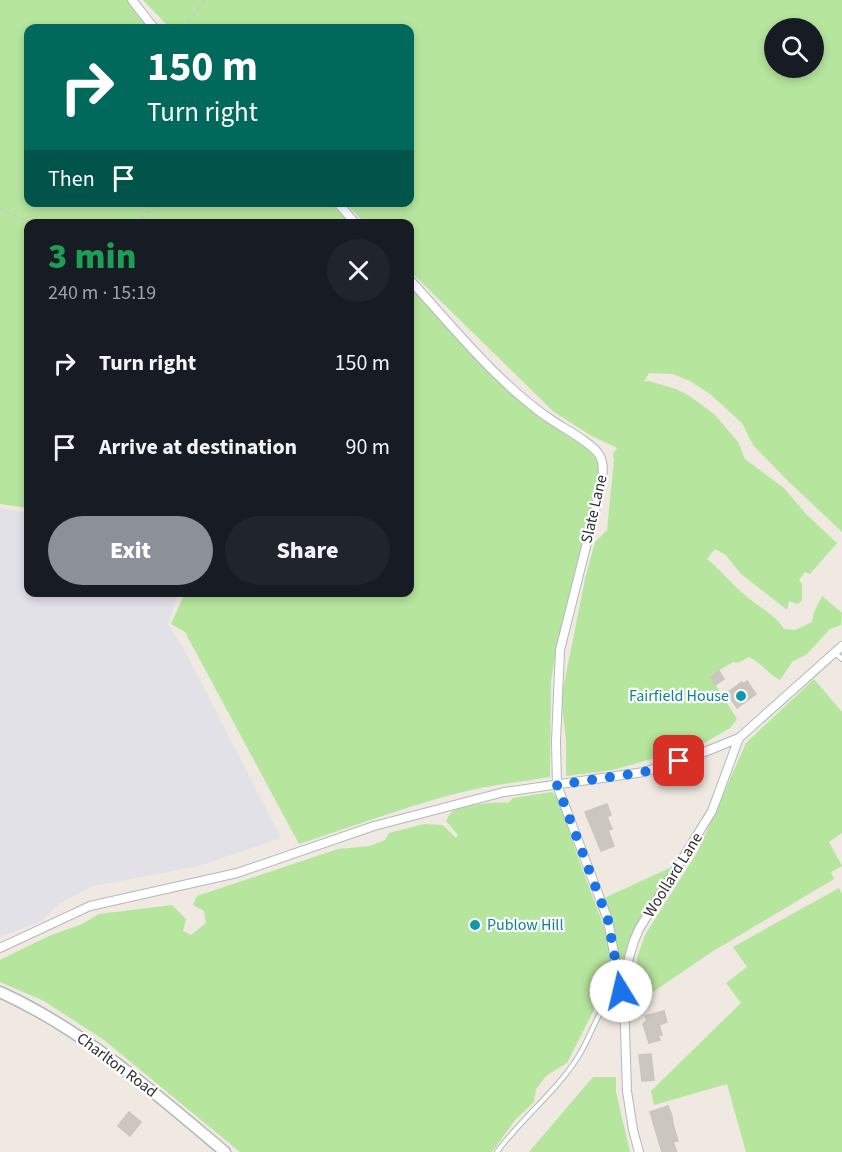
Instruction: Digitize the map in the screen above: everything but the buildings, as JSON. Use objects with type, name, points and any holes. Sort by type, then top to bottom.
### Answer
[{"type":"street","points":[[132,0],[151,24]]},
{"type":"street","points":[[341,207],[352,219]]},
{"type":"street","name":"Slate Lane","points":[[414,284],[501,378],[542,414],[592,446],[600,455],[604,469],[560,650],[556,741],[557,785]]},
{"type":"street","name":"Woollard Lane","points":[[639,1152],[627,1091],[623,1004],[626,967],[634,939],[653,904],[712,811],[739,738],[839,649]]},
{"type":"street","points":[[0,948],[90,906],[237,873],[374,826],[504,792],[644,772],[697,755],[739,738]]},
{"type":"street","points":[[557,785],[608,920],[623,1004]]},
{"type":"street","name":"Charlton Road","points":[[0,992],[72,1032],[148,1088],[225,1152]]},
{"type":"lane","points":[[839,649],[842,659]]},
{"type":"lane","points":[[497,1152],[517,1125],[571,1066],[611,996],[621,991]]},
{"type":"path","points":[[186,24],[205,0]]},
{"type":"path","points":[[141,219],[153,207]]},
{"type":"path","points":[[0,208],[24,220]]},
{"type":"shaded area","points":[[0,508],[24,512],[24,597],[177,597],[168,625],[184,649],[281,838],[199,866],[93,886],[59,904],[42,921],[0,937]]},
{"type":"green space","points":[[0,0],[127,0],[145,24],[24,24],[24,207],[334,207],[346,219],[24,219],[24,507],[0,504]]},
{"type":"green space","points":[[143,0],[842,0],[842,532],[753,445],[742,423],[710,394],[690,381],[673,374],[649,373],[644,382],[649,381],[676,389],[714,414],[738,442],[745,459],[784,488],[806,514],[837,543],[810,574],[805,572],[799,580],[802,584],[802,601],[797,604],[789,601],[787,610],[740,573],[726,555],[715,549],[707,559],[740,591],[776,619],[784,629],[795,630],[812,622],[822,596],[842,613],[841,625],[830,629],[806,655],[793,661],[780,680],[749,657],[738,663],[733,662],[710,676],[737,719],[730,728],[701,745],[613,770],[566,776],[566,739],[561,699],[585,579],[595,542],[607,530],[613,454],[617,448],[590,435],[554,412],[414,275],[414,219],[361,219],[349,207],[414,207],[414,24],[166,24]]},
{"type":"green space","points":[[414,291],[498,380],[540,418],[589,450],[595,457],[600,470],[556,651],[551,681],[550,777],[454,794],[299,844],[185,632],[171,624],[183,597],[414,597]]},
{"type":"green space","points":[[814,679],[842,712],[842,833],[829,842],[842,866],[831,872],[834,879],[710,953],[637,1003],[637,958],[645,935],[698,851],[746,743]]},
{"type":"green space","points":[[552,792],[558,798],[603,924],[611,954],[608,988],[604,992],[592,986],[590,997],[598,1002],[567,1063],[547,1075],[536,1089],[534,1102],[515,1120],[492,1152],[240,1152],[104,1040],[44,1001],[0,982],[0,960],[49,936],[82,924],[99,914],[172,905],[186,919],[183,931],[191,935],[206,923],[204,911],[193,905],[197,896],[338,849],[370,846],[385,840],[389,833],[424,824],[443,825],[456,838],[458,835],[446,821],[450,813],[455,810],[481,804],[508,803],[513,798]]},
{"type":"green space","points":[[672,867],[631,936],[623,960],[619,959],[613,923],[604,898]]},
{"type":"green space","points":[[839,888],[842,894],[842,1152],[746,1152],[727,1084],[654,1105],[651,1091],[741,1003],[726,983],[747,967],[733,947]]},
{"type":"green space","points":[[593,1077],[616,1077],[616,1092],[630,1152],[529,1152]]},
{"type":"place","name":"Fairfield House","points":[[741,696]]},
{"type":"place","name":"Publow Hill","points":[[475,925]]},
{"type":"route","points":[[621,991],[608,920],[557,785],[644,772],[679,761]]}]
